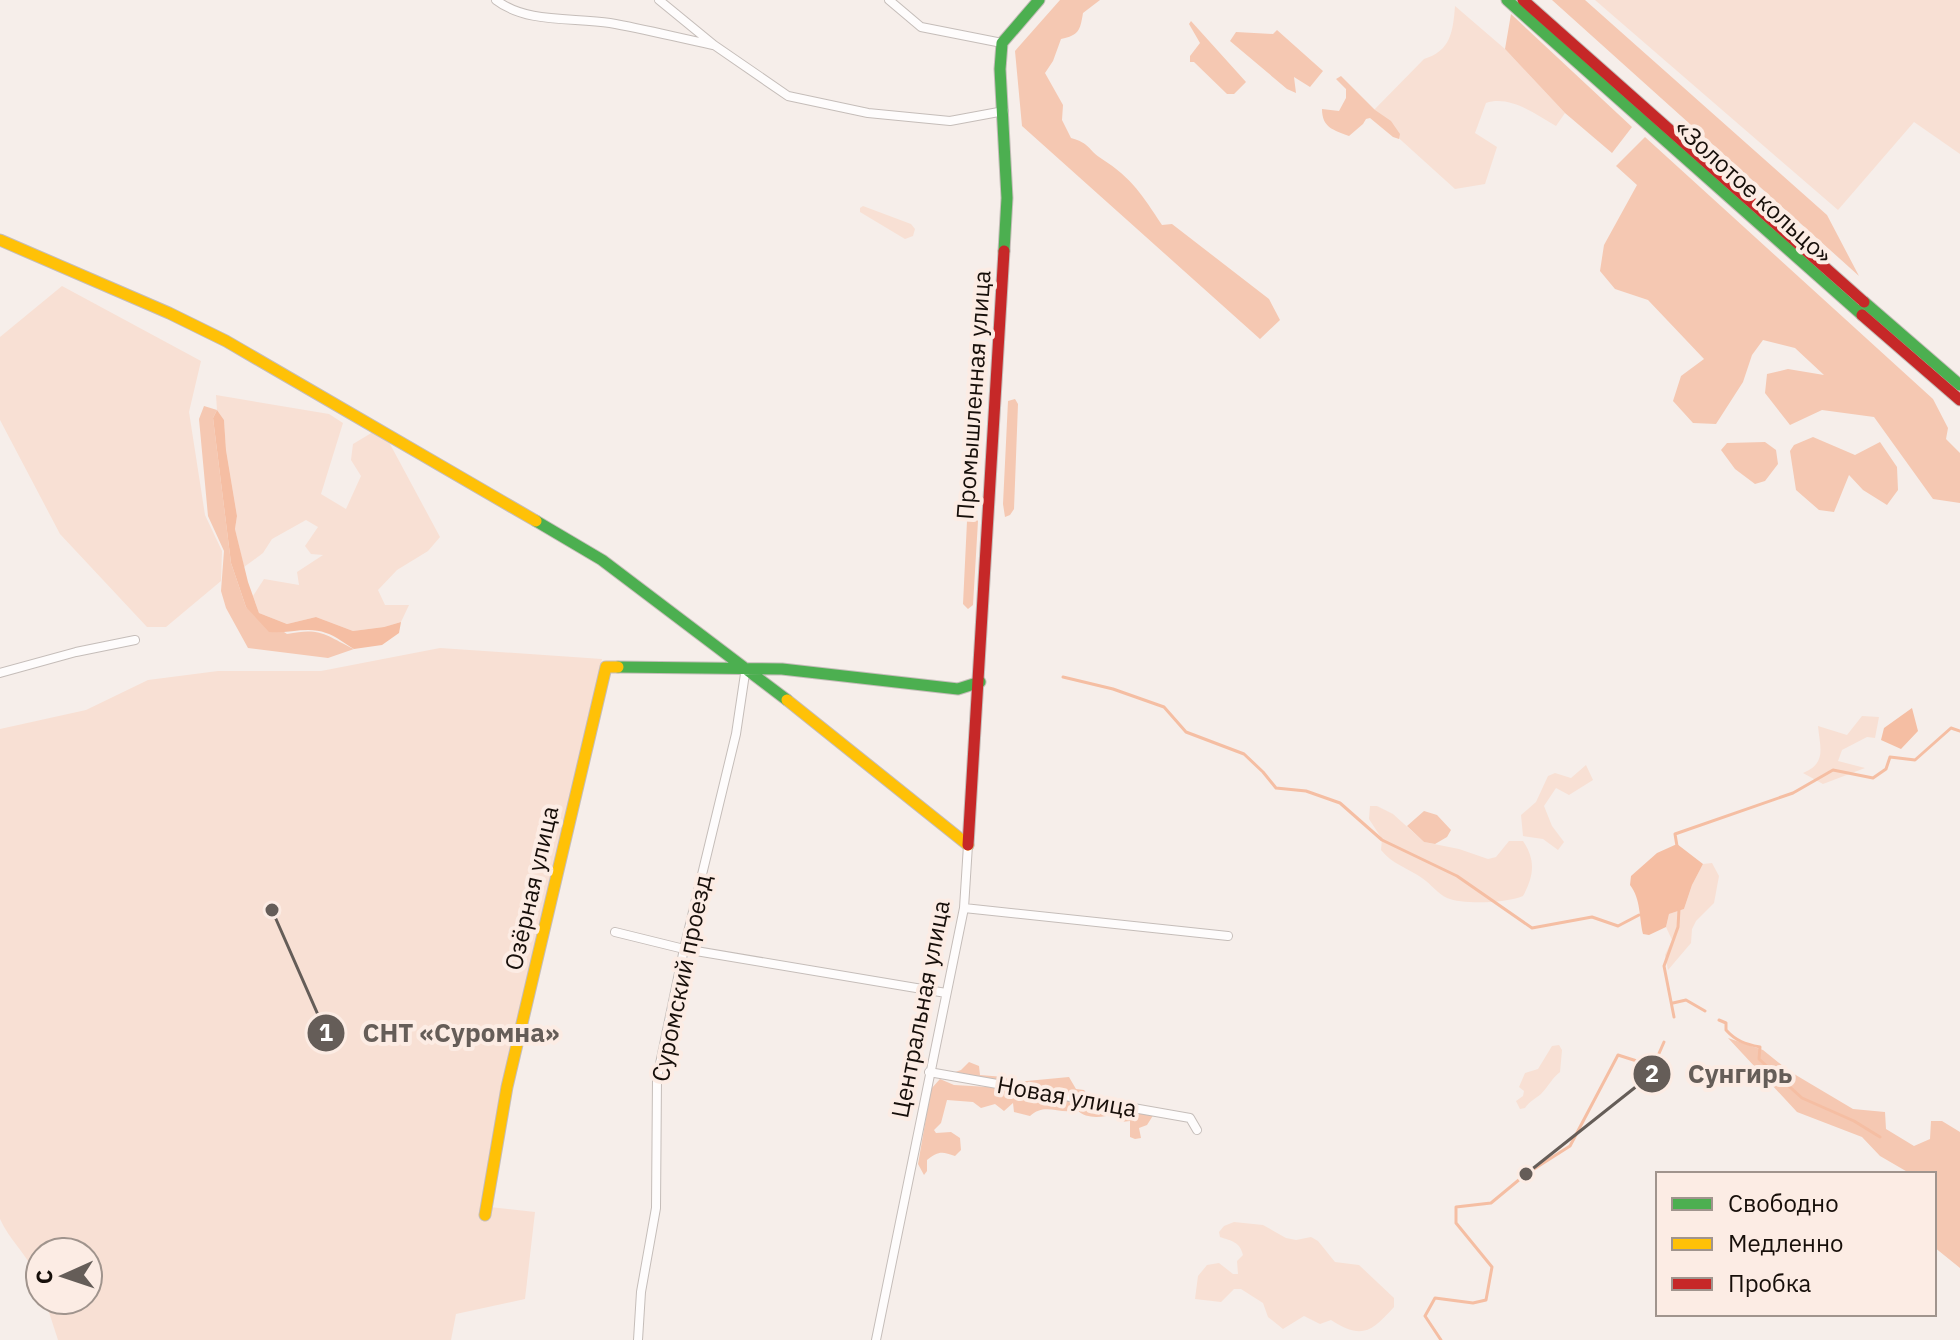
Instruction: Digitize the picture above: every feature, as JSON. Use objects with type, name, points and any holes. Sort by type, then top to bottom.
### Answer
[{"type":"main road","points":[[1002,43],[1039,0]]},
{"type":"main road","points":[[1507,0],[1524,6]]},
{"type":"main road","name":"«Золотое кольцо»","points":[[1524,6],[1960,385]]},
{"type":"main road","name":"«Золотое кольцо»","points":[[1524,6],[1777,242],[1960,400]]},
{"type":"main road","name":"Промышленная улица","points":[[980,682],[1007,198],[1000,69],[1002,43]]},
{"type":"main road","points":[[0,240],[169,313],[312,389],[602,560],[746,667],[968,845]]},
{"type":"main road","name":"Озёрная улица","points":[[485,1215],[507,1087],[606,667],[746,667]]},
{"type":"main road","points":[[746,667],[958,689],[980,682]]},
{"type":"main road","name":"Центральная улица","points":[[968,845],[980,682]]},
{"type":"street","points":[[496,0],[503,6],[540,17],[611,23],[714,45]]},
{"type":"street","points":[[659,0],[714,45],[788,96],[868,113],[950,121],[1004,111]]},
{"type":"street","points":[[889,0],[921,27],[1002,43]]},
{"type":"street","points":[[0,673],[135,640]]},
{"type":"street","name":"Суромский проезд","points":[[638,1340],[641,1292],[656,1208],[657,1078],[684,949],[736,734],[746,667]]},
{"type":"street","name":"Центральная улица","points":[[876,1340],[964,908],[968,845]]},
{"type":"street","points":[[964,908],[1228,936]]},
{"type":"street","points":[[615,932],[684,949],[946,993]]},
{"type":"street","name":"Новая улица","points":[[929,1072],[1190,1118],[1197,1130]]},
{"type":"shaded area","points":[[1060,0],[1100,0],[1083,13],[1078,31],[1061,39],[1045,73],[1063,105],[1062,120],[1071,138],[1085,144],[1129,181],[1162,225],[1172,224],[1269,299],[1280,320],[1260,339],[1022,126],[1015,51]]},
{"type":"shaded area","points":[[1552,0],[1585,0],[1827,215],[1859,276]]},
{"type":"shaded area","points":[[1595,0],[1960,0],[1960,154],[1914,122],[1838,210]]},
{"type":"shaded area","points":[[1455,6],[1505,49],[1565,113],[1556,126],[1513,104],[1486,103],[1475,133],[1497,147],[1485,184],[1455,189],[1371,113],[1424,59],[1445,45],[1451,32]]},
{"type":"shaded area","points":[[1511,14],[1632,127],[1612,153],[1565,113],[1505,49]]},
{"type":"shaded area","points":[[1191,21],[1246,82],[1234,94],[1227,94],[1194,62],[1190,62],[1190,56],[1200,43],[1189,24]]},
{"type":"shaded area","points":[[1277,30],[1323,71],[1310,87],[1294,77],[1296,93],[1287,89],[1230,41],[1236,32],[1273,34]]},
{"type":"shaded area","points":[[1341,76],[1375,110],[1391,121],[1400,134],[1399,139],[1370,118],[1349,136],[1327,124],[1322,109],[1339,111],[1346,98],[1346,89],[1336,79]]},
{"type":"shaded area","points":[[1645,137],[1933,399],[1948,428],[1946,439],[1960,453],[1960,503],[1933,499],[1874,417],[1822,410],[1790,425],[1765,393],[1767,374],[1788,369],[1824,375],[1795,348],[1763,340],[1752,355],[1743,382],[1716,424],[1693,423],[1673,401],[1681,376],[1704,359],[1648,300],[1615,289],[1600,271],[1604,245],[1637,185],[1616,166]]},
{"type":"shaded area","points":[[863,206],[911,224],[915,229],[913,236],[905,239],[860,212]]},
{"type":"shaded area","points":[[62,286],[201,361],[189,412],[205,515],[222,551],[221,581],[166,627],[147,627],[60,534],[0,420],[0,337]]},
{"type":"shaded area","points":[[216,395],[329,414],[343,423],[321,494],[346,509],[361,476],[351,460],[353,444],[373,432],[390,444],[440,537],[428,551],[397,570],[378,590],[385,605],[409,605],[401,622],[353,631],[316,617],[287,624],[259,613],[253,596],[264,579],[299,585],[297,572],[323,555],[311,554],[305,546],[318,527],[306,520],[272,539],[263,553],[244,567],[235,529],[237,516],[224,420],[217,410]]},
{"type":"shaded area","points":[[1015,399],[1018,404],[1014,509],[1005,517],[1008,401]]},
{"type":"shaded area","points":[[204,406],[217,410],[213,418],[231,563],[246,607],[287,634],[315,632],[354,649],[328,658],[248,648],[226,608],[221,591],[224,551],[208,516],[199,419]]},
{"type":"shaded area","points":[[217,410],[224,420],[237,516],[235,529],[259,613],[287,624],[316,617],[353,631],[401,622],[399,633],[382,645],[354,649],[319,631],[269,632],[246,607],[231,563],[213,418]]},
{"type":"shaded area","points":[[1813,437],[1855,455],[1880,442],[1897,467],[1898,490],[1887,505],[1863,490],[1849,475],[1834,512],[1819,510],[1796,490],[1790,451],[1794,445]]},
{"type":"shaded area","points":[[1765,442],[1776,450],[1778,464],[1765,481],[1755,484],[1735,469],[1721,450],[1727,443]]},
{"type":"shaded area","points":[[973,516],[978,521],[973,605],[968,609],[963,604],[967,521]]},
{"type":"shaded area","points":[[440,648],[602,659],[501,1091],[481,1206],[535,1212],[525,1299],[456,1314],[451,1340],[58,1340],[50,1316],[104,1316],[104,1236],[24,1236],[24,1256],[0,1219],[0,729],[86,710],[148,680],[218,671],[321,671]]},
{"type":"shaded area","points":[[1912,708],[1918,731],[1901,749],[1881,740],[1884,728]]},
{"type":"shaded area","points":[[1862,716],[1879,717],[1875,738],[1867,737],[1842,750],[1838,761],[1865,768],[1823,784],[1803,773],[1819,760],[1818,726],[1847,735]]},
{"type":"shaded area","points":[[1586,765],[1593,780],[1569,795],[1556,788],[1544,806],[1552,826],[1564,842],[1558,850],[1543,839],[1523,836],[1521,815],[1536,802],[1548,776],[1555,773],[1571,778]]},
{"type":"shaded area","points":[[1370,806],[1393,814],[1424,842],[1488,859],[1496,857],[1509,841],[1523,841],[1532,868],[1523,896],[1474,902],[1444,896],[1417,874],[1385,855],[1381,850],[1382,839],[1369,819]]},
{"type":"shaded area","points":[[1424,811],[1437,815],[1451,830],[1447,837],[1435,844],[1424,842],[1407,826]]},
{"type":"shaded area","points":[[1677,844],[1703,864],[1684,909],[1669,914],[1666,927],[1649,935],[1643,934],[1638,902],[1630,885],[1631,876],[1657,853]]},
{"type":"shaded area","points":[[1712,863],[1719,876],[1714,903],[1696,921],[1691,943],[1668,970],[1665,955],[1672,940],[1666,927],[1669,914],[1684,909],[1703,864]]},
{"type":"shaded area","points":[[1728,1038],[1763,1050],[1789,1071],[1853,1109],[1885,1112],[1886,1129],[1914,1146],[1930,1139],[1931,1121],[1942,1121],[1960,1132],[1960,1268],[1936,1249],[1936,1172],[1908,1172],[1880,1156],[1862,1137],[1797,1112]]},
{"type":"shaded area","points":[[1559,1045],[1562,1050],[1560,1072],[1541,1094],[1520,1109],[1516,1101],[1523,1096],[1524,1091],[1519,1087],[1525,1073],[1538,1069],[1552,1046]]},
{"type":"shaded area","points":[[969,1062],[979,1066],[980,1075],[1004,1077],[1016,1082],[1069,1077],[1076,1089],[1084,1090],[1087,1094],[1086,1097],[949,1074],[961,1070]]},
{"type":"shaded area","points":[[940,1079],[954,1085],[989,1087],[1154,1114],[1147,1125],[1139,1128],[1141,1138],[1135,1139],[1130,1137],[1130,1121],[1121,1122],[1116,1114],[1095,1117],[1077,1110],[1047,1109],[1030,1116],[1014,1112],[1013,1103],[1004,1111],[995,1104],[981,1108],[973,1102],[947,1100],[941,1123],[934,1130],[936,1133],[951,1132],[960,1138],[961,1150],[955,1156],[940,1153],[931,1157],[927,1160],[924,1175],[918,1164],[931,1089]]},
{"type":"shaded area","points":[[1234,1222],[1263,1225],[1296,1240],[1311,1237],[1335,1262],[1359,1265],[1394,1298],[1394,1307],[1366,1330],[1351,1330],[1331,1320],[1320,1324],[1304,1316],[1283,1329],[1268,1317],[1263,1303],[1241,1289],[1234,1289],[1221,1302],[1195,1299],[1198,1276],[1207,1265],[1219,1263],[1233,1274],[1238,1274],[1237,1261],[1243,1255],[1242,1251],[1235,1243],[1220,1237],[1219,1232]]},
{"type":"waterway","points":[[1063,677],[1113,689],[1164,707],[1186,732],[1244,754],[1276,788],[1306,791],[1340,803],[1382,840],[1457,876],[1532,928],[1592,917],[1618,926],[1639,915]]},
{"type":"waterway","points":[[1677,846],[1675,834],[1793,793],[1833,770],[1873,778],[1886,769],[1890,757],[1915,760],[1951,728],[1960,731]]},
{"type":"waterway","points":[[1674,1017],[1664,966],[1678,927],[1679,909]]},
{"type":"waterway","points":[[1673,1003],[1686,1000],[1705,1011]]},
{"type":"waterway","points":[[1719,1020],[1726,1023],[1726,1030],[1737,1039],[1760,1047],[1759,1059],[1802,1098],[1854,1121],[1880,1137]]},
{"type":"waterway","points":[[1441,1340],[1425,1316],[1435,1298],[1473,1303],[1486,1300],[1492,1267],[1456,1223],[1456,1207],[1491,1203],[1526,1174],[1570,1146],[1618,1055],[1643,1063],[1657,1058],[1664,1042]]},
{"type":"traffic: fast","points":[[1004,251],[1007,198],[1000,69],[1002,43],[1039,0]]},
{"type":"traffic: fast","points":[[1507,0],[1862,315]]},
{"type":"traffic: fast","points":[[1864,302],[1960,385]]},
{"type":"traffic: fast","points":[[536,521],[602,560],[787,700]]},
{"type":"traffic: fast","points":[[618,667],[782,669],[958,689],[980,682]]},
{"type":"traffic: slow","points":[[0,240],[226,341],[536,521]]},
{"type":"traffic: slow","points":[[485,1215],[507,1087],[606,667],[618,667]]},
{"type":"traffic: slow","points":[[787,700],[968,845]]},
{"type":"traffic: jam","points":[[1523,0],[1864,302]]},
{"type":"traffic: jam","points":[[968,845],[1004,251]]},
{"type":"traffic: jam","points":[[1862,315],[1960,400]]},
{"type":"place","name":"СНТ «Суромна»","points":[[272,910]]},
{"type":"place","name":"Сунгирь","points":[[1526,1174]]}]
